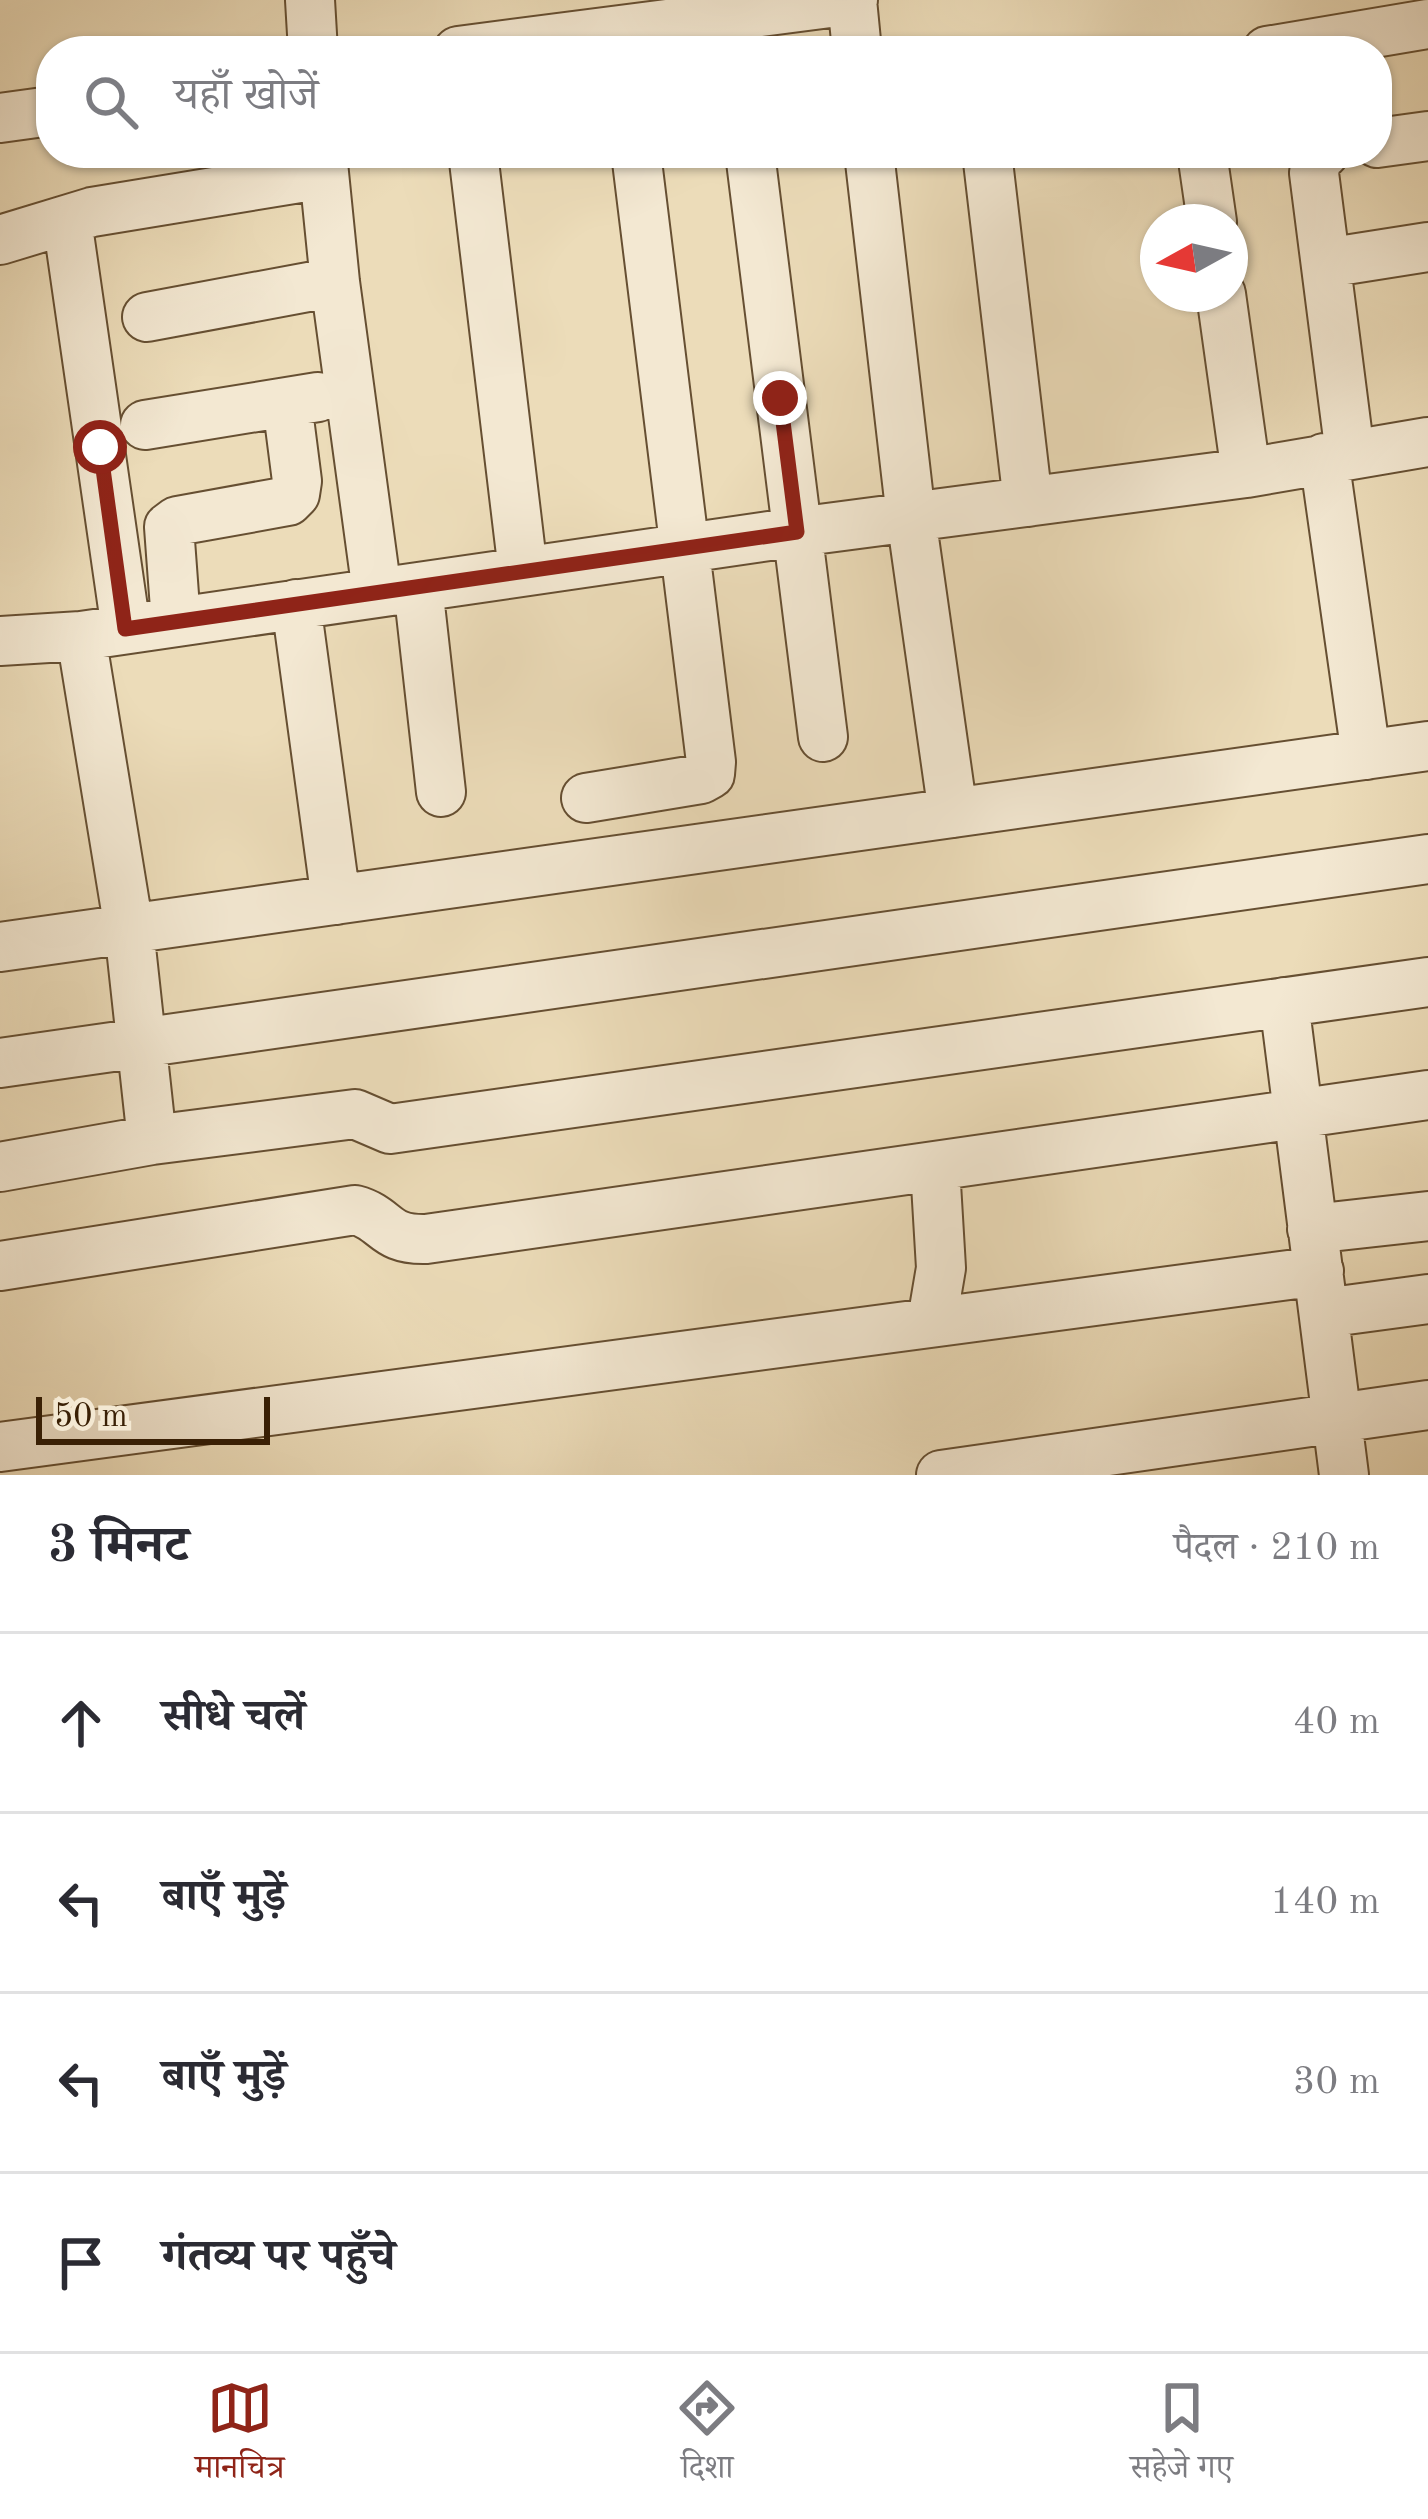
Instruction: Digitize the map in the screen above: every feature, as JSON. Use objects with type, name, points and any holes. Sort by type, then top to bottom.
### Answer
[{"type":"street","points":[[310,0],[312,36]]},
{"type":"street","points":[[687,36],[736,33],[852,0],[856,36]]},
{"type":"street","points":[[1356,36],[1428,24]]},
{"type":"street","points":[[0,118],[36,113]]},
{"type":"street","points":[[1392,141],[1428,136]]},
{"type":"street","points":[[0,239],[92,212],[304,168]]},
{"type":"street","points":[[323,168],[352,389],[441,792]]},
{"type":"street","points":[[475,168],[523,571]]},
{"type":"street","points":[[586,798],[710,774],[638,168]]},
{"type":"street","points":[[752,168],[823,737]]},
{"type":"street","points":[[870,168],[911,517],[953,813]]},
{"type":"street","points":[[989,168],[1028,502]]},
{"type":"street","points":[[1204,168],[1209,204]]},
{"type":"street","points":[[1315,168],[1366,755]]},
{"type":"street","points":[[67,220],[152,1140]]},
{"type":"street","points":[[1326,263],[1428,247]]},
{"type":"street","points":[[147,317],[335,282]]},
{"type":"street","points":[[1224,312],[1246,473]]},
{"type":"street","points":[[145,425],[352,389]]},
{"type":"street","points":[[176,622],[169,527],[177,521],[288,501],[296,494],[287,403]]},
{"type":"street","points":[[0,641],[103,633],[797,532],[1246,473],[1428,442]]},
{"type":"street","points":[[296,604],[336,900]]},
{"type":"street","points":[[0,947],[1428,746]]},
{"type":"street","points":[[0,1063],[1428,859]]},
{"type":"street","points":[[0,1167],[152,1140],[355,1114],[389,1129],[1428,982]]},
{"type":"street","points":[[1284,1001],[1344,1475]]},
{"type":"street","points":[[0,1266],[355,1210],[371,1216],[396,1237],[426,1239],[1428,1095]]},
{"type":"street","points":[[932,1321],[941,1268],[934,1167]]},
{"type":"street","points":[[0,1447],[1318,1271],[1428,1216]]},
{"type":"street","points":[[1318,1271],[1428,1298]]},
{"type":"street","points":[[942,1475],[1206,1455],[1337,1418],[1428,1405]]},
{"type":"route","points":[[100,447],[125,629],[797,532],[780,398]]}]
